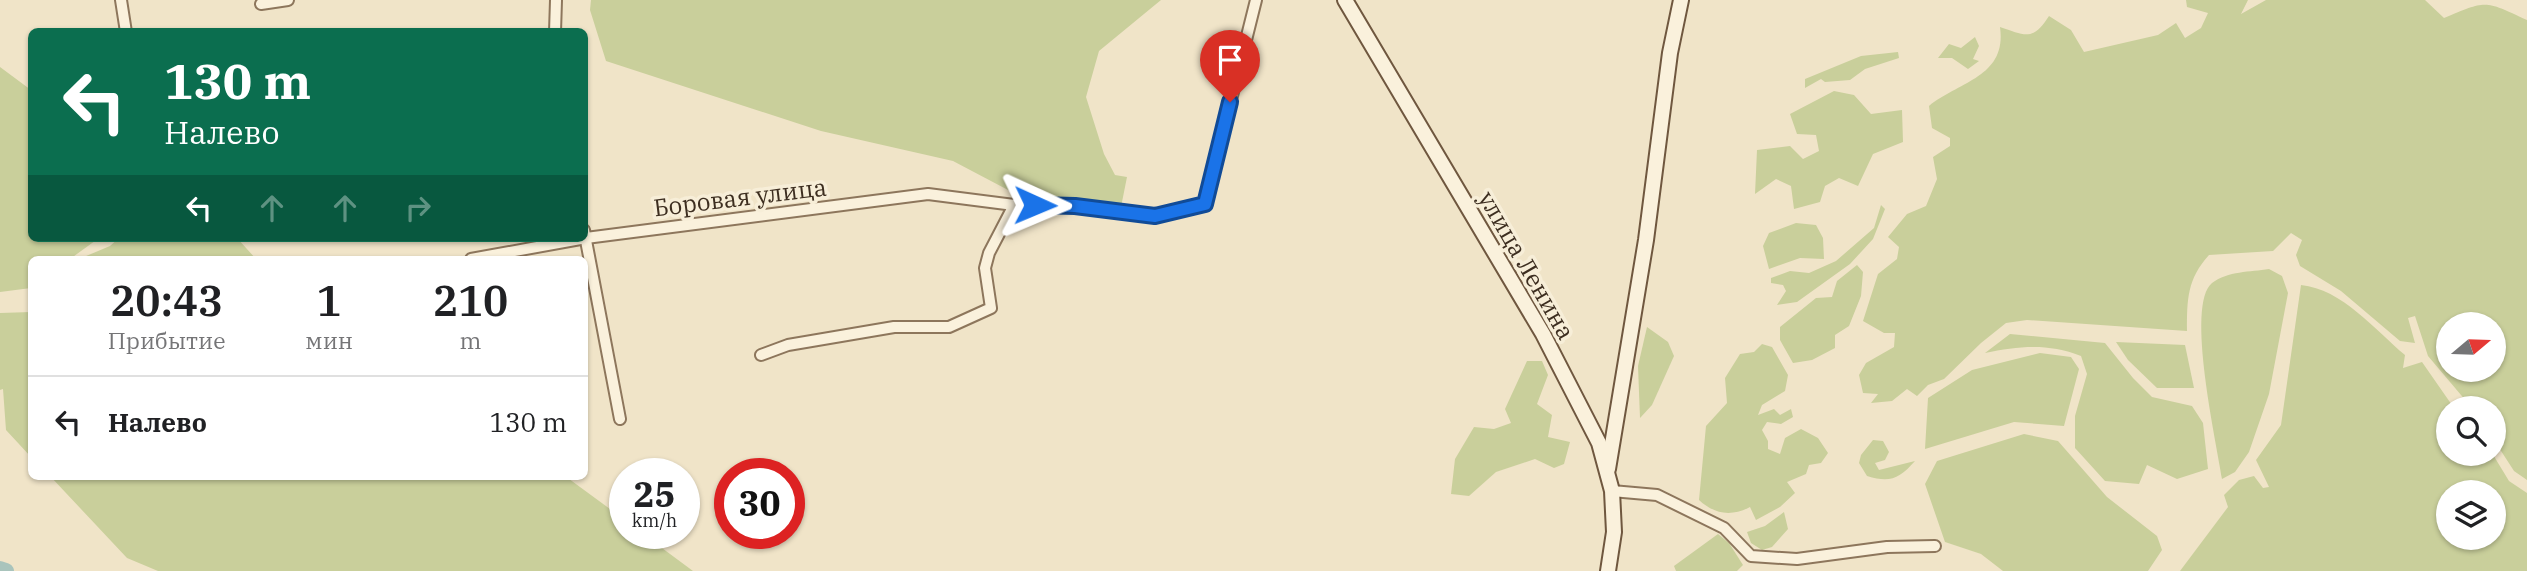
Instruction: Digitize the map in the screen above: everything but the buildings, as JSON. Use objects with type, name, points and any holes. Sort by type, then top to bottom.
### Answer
[{"type":"street","points":[[121,0],[125,28]]},
{"type":"street","points":[[261,4],[288,0]]},
{"type":"street","points":[[555,28],[556,0]]},
{"type":"street","name":"Боровая улица","points":[[588,234],[928,194],[1014,205],[1075,206],[1155,216],[1205,204],[1255,0]]},
{"type":"street","name":"улица Ленина","points":[[1345,0],[1543,334],[1600,443],[1612,491],[1614,532],[1608,571]]},
{"type":"street","points":[[1607,473],[1646,240],[1670,53],[1681,0]]},
{"type":"street","points":[[761,355],[788,345],[894,327],[949,327],[991,308],[985,268],[989,253],[1014,205]]},
{"type":"street","name":"Боровая улица","points":[[485,256],[549,242]]},
{"type":"street","points":[[587,242],[620,419]]},
{"type":"street","points":[[1612,491],[1657,495],[1724,528],[1751,556],[1797,559],[1887,547],[1935,546]]},
{"type":"green space","points":[[591,0],[1161,0],[1099,51],[1086,97],[1104,154],[1115,175],[1127,177],[1121,207],[1023,198],[953,161],[821,131],[606,61],[590,10]]},
{"type":"green space","points":[[2186,0],[2248,0],[2241,14],[2266,0],[2425,0],[2444,18],[2478,5],[2486,5],[2527,20],[2527,480],[2514,471],[2506,459],[2506,396],[2462,396],[2450,382],[2506,382],[2506,312],[2436,312],[2436,365],[2428,356],[2415,316],[2408,318],[2415,343],[2400,341],[2341,291],[2300,266],[2296,255],[2302,240],[2291,233],[2273,251],[2209,255],[2192,281],[2187,309],[2187,331],[2027,320],[2006,323],[1944,379],[1928,385],[1917,396],[1907,389],[1892,401],[1871,403],[1878,394],[1863,393],[1859,375],[1866,363],[1894,347],[1895,333],[1884,333],[1863,321],[1878,274],[1897,259],[1899,247],[1888,237],[1907,214],[1926,206],[1937,179],[1933,157],[1950,146],[1950,138],[1932,128],[1929,106],[1989,67],[2000,44],[2000,27],[2016,33],[2033,33],[2049,16],[2071,30],[2084,52],[2158,35],[2176,23],[2185,38],[2201,28],[2208,13],[2187,7]]},
{"type":"green space","points":[[1975,37],[1979,46],[1973,59],[1979,61],[1968,69],[1952,58],[1938,58],[1949,44],[1961,48]]},
{"type":"green space","points":[[1898,52],[1899,58],[1865,69],[1850,80],[1825,82],[1821,79],[1805,88],[1805,79],[1861,56]]},
{"type":"green space","points":[[0,67],[28,88],[28,242],[93,242],[74,256],[28,256],[28,288],[0,292]]},
{"type":"green space","points":[[1834,91],[1854,95],[1871,114],[1902,110],[1903,142],[1873,154],[1858,186],[1839,178],[1825,186],[1820,202],[1794,209],[1791,186],[1776,179],[1755,194],[1757,150],[1790,146],[1803,159],[1819,151],[1816,135],[1797,134],[1790,114]]},
{"type":"green space","points":[[1881,205],[1885,209],[1873,239],[1850,264],[1797,302],[1777,305],[1786,291],[1783,285],[1771,283],[1771,278],[1790,271],[1809,273],[1836,261],[1874,228]]},
{"type":"green space","points":[[1796,223],[1816,225],[1823,238],[1824,259],[1800,258],[1769,269],[1763,246],[1769,233]]},
{"type":"green space","points":[[114,242],[241,242],[253,256],[86,256]]},
{"type":"green space","points":[[1857,265],[1863,272],[1861,296],[1849,326],[1835,335],[1835,348],[1812,360],[1793,363],[1780,340],[1780,327],[1816,298],[1832,297],[1837,281]]},
{"type":"green space","points":[[2269,269],[2282,276],[2288,293],[2269,394],[2249,452],[2235,472],[2222,479],[2205,376],[2201,318],[2204,296],[2212,283],[2225,276]]},
{"type":"green space","points":[[2301,285],[2316,288],[2344,302],[2405,355],[2403,368],[2422,362],[2446,396],[2436,396],[2436,466],[2500,466],[2509,481],[2527,493],[2527,571],[2180,571],[2228,507],[2224,495],[2239,480],[2254,476],[2263,488],[2269,487],[2256,460],[2281,425]]},
{"type":"green space","points":[[28,312],[28,454],[6,430],[3,389],[0,390],[0,313]]},
{"type":"green space","points":[[1647,327],[1668,342],[1674,356],[1652,405],[1640,418],[1638,366]]},
{"type":"green space","points":[[2010,334],[2105,343],[2152,397],[2192,406],[2203,423],[2208,469],[2177,479],[2147,465],[2139,484],[2105,481],[2075,448],[2075,416],[2087,374],[2081,356],[2045,347],[1985,353]]},
{"type":"green space","points":[[2116,342],[2185,345],[2194,388],[2157,388],[2128,360]]},
{"type":"green space","points":[[1762,344],[1772,347],[1788,375],[1785,391],[1762,405],[1758,415],[1774,409],[1780,415],[1791,409],[1793,417],[1781,424],[1767,422],[1762,430],[1768,441],[1768,449],[1780,454],[1785,438],[1801,429],[1818,438],[1828,453],[1821,463],[1809,465],[1806,474],[1787,482],[1795,493],[1780,507],[1756,520],[1750,507],[1729,513],[1717,511],[1699,500],[1706,426],[1727,403],[1725,378],[1740,354],[1754,352]]},
{"type":"green space","points":[[2040,353],[2071,357],[2079,369],[2064,426],[2014,422],[1925,449],[1928,398],[1972,370]]},
{"type":"green space","points":[[1527,361],[1542,361],[1548,375],[1537,404],[1552,415],[1548,437],[1570,442],[1564,464],[1554,468],[1535,459],[1496,472],[1469,496],[1451,494],[1455,459],[1474,427],[1494,429],[1511,423],[1505,409]]},
{"type":"green space","points":[[2024,434],[2058,441],[2107,497],[2157,536],[2162,550],[2148,571],[2003,571],[1981,554],[1945,542],[1925,484],[1937,461]]},
{"type":"green space","points":[[1873,440],[1883,441],[1889,452],[1885,460],[1875,463],[1879,470],[1915,461],[1894,478],[1867,476],[1859,463],[1861,455]]},
{"type":"green space","points":[[54,480],[570,480],[609,508],[609,549],[663,549],[693,571],[158,571],[127,558]]},
{"type":"green space","points":[[1784,512],[1788,529],[1772,547],[1762,550],[1751,543],[1747,532],[1765,526]]},
{"type":"green space","points":[[1718,534],[1729,543],[1743,565],[1737,571],[1676,571],[1674,566]]},
{"type":"waterway","points":[[0,569],[6,571]]},
{"type":"route","points":[[1035,205],[1075,206],[1155,216],[1205,204],[1230,102]]}]
